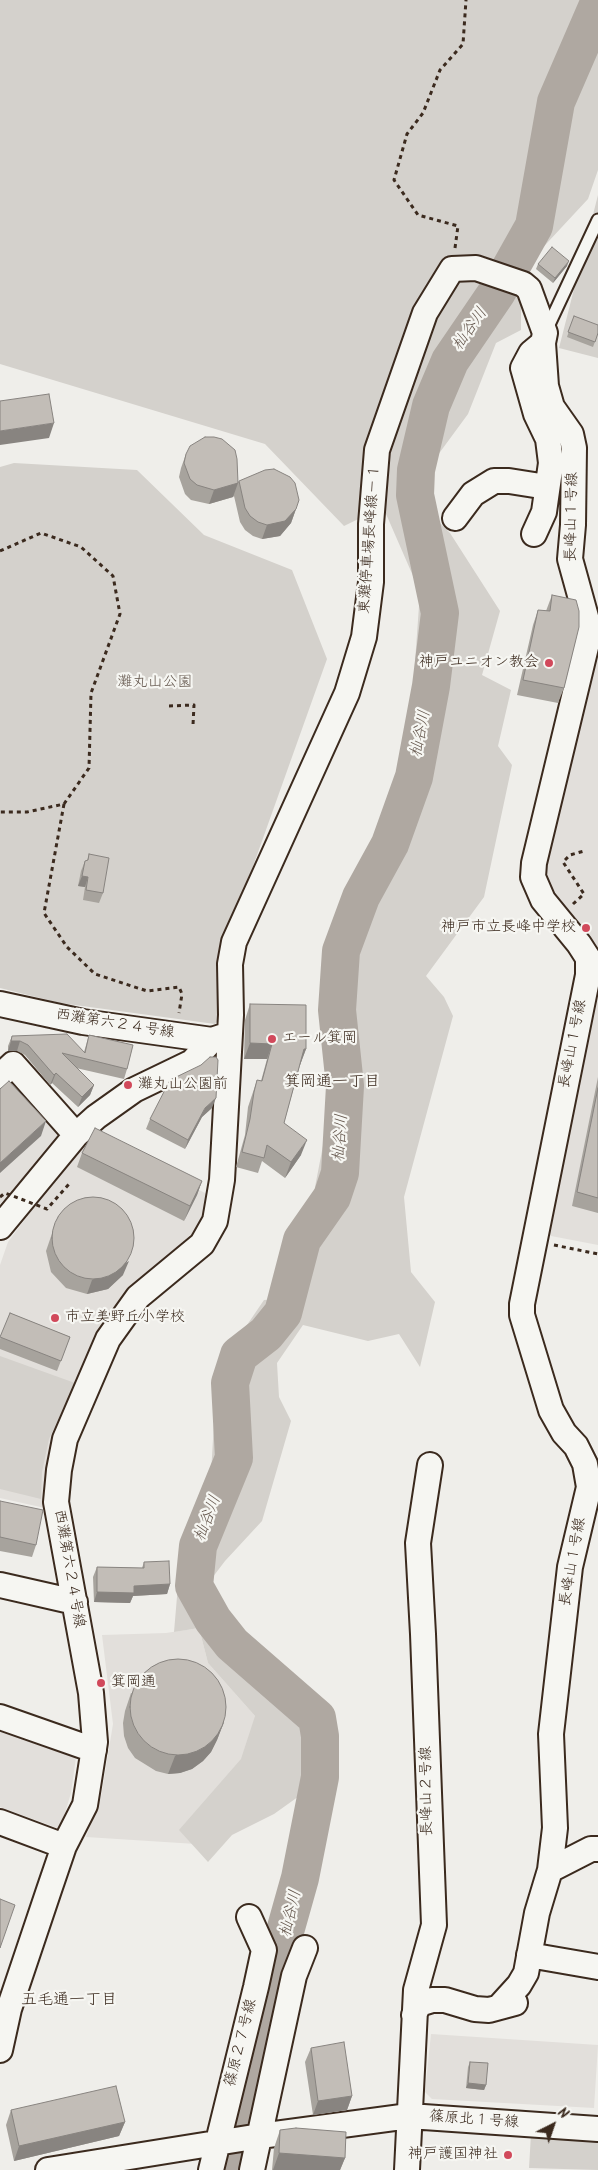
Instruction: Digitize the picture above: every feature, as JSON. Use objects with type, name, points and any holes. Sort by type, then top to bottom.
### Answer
[{"type":"street","points":[[452,269],[476,268],[523,284],[529,289],[544,338],[530,353],[523,368],[536,414],[548,439],[550,463],[544,512],[534,534]]},
{"type":"street","name":"東灘停車場長峰線－１","points":[[234,942],[348,692],[364,637],[371,582],[371,524],[377,450],[425,313],[452,269]]},
{"type":"street","name":"長峰山１号線","points":[[414,2015],[419,2004],[432,2000],[445,2000],[475,2009],[489,2010],[499,2007],[519,1985],[535,1956],[536,1913],[547,1880],[555,1828],[551,1734],[570,1567],[588,1487],[585,1464],[576,1446],[564,1434],[551,1410],[524,1326],[522,1304],[588,975],[588,958],[542,900],[533,877],[534,863],[591,652],[588,624],[570,559],[573,525],[574,448],[571,434],[552,407],[546,386],[544,338]]},
{"type":"street","points":[[455,518],[473,494],[494,481],[509,480],[547,487]]},
{"type":"street","name":"西灘第六２４号線","points":[[0,2050],[9,2009],[64,1846],[86,1805],[95,1742],[91,1693],[56,1502],[59,1470],[65,1439],[108,1339],[138,1297],[202,1244],[215,1221],[222,1180],[221,1037],[231,1015],[230,964],[234,942]]},
{"type":"street","name":"西灘第六２４号線","points":[[0,1004],[83,1022],[221,1037]]},
{"type":"street","points":[[0,1225],[76,1135],[96,1117],[134,1090],[192,1062],[221,1037]]},
{"type":"street","points":[[0,1076],[13,1064],[76,1135]]},
{"type":"street","points":[[588,1487],[598,1462]]},
{"type":"street","name":"長峰山２号線","points":[[406,2170],[416,1990],[434,1925],[418,1543],[430,1465]]},
{"type":"street","points":[[0,1585],[75,1602]]},
{"type":"street","points":[[0,1716],[94,1750]]},
{"type":"street","points":[[0,1822],[64,1846]]},
{"type":"street","points":[[547,1880],[591,1849],[598,1849]]},
{"type":"street","name":"篠原２７号線","points":[[211,2170],[222,2142],[264,1950],[249,1917]]},
{"type":"street","points":[[252,2170],[257,2136],[294,1976],[305,1948]]},
{"type":"street","points":[[535,1956],[598,1967]]},
{"type":"street","name":"篠原北１号線","points":[[48,2170],[257,2136],[409,2116],[598,2129]]},
{"type":"lane","name":"長峰山１号線","points":[[544,338],[598,220]]},
{"type":"path","points":[[452,269],[458,226],[418,215],[394,180],[407,134],[423,113],[440,70],[463,44],[466,0]]},
{"type":"path","points":[[0,550],[41,533],[81,547],[113,576],[120,614],[91,693],[89,768],[64,804],[44,913],[67,947],[95,974],[147,991],[179,987],[182,994],[179,1012]]},
{"type":"path","points":[[168,706],[194,705],[194,725]]},
{"type":"path","points":[[0,812],[27,812],[64,804]]},
{"type":"path","points":[[557,917],[584,894],[563,862],[570,855],[584,851]]},
{"type":"path","points":[[0,1196],[5,1193],[47,1209],[69,1184]]},
{"type":"path","points":[[534,1241],[598,1254]]},
{"type":"shaded area","name":"神戸市立長峰中学校","points":[[598,643],[598,1245],[546,1235],[597,957],[551,900],[542,869]]},
{"type":"shaded area","points":[[14,1076],[64,1131],[0,1204],[0,1089]]},
{"type":"shaded area","name":"市立美野丘小学校","points":[[90,1135],[211,1196],[204,1223],[195,1238],[99,1335],[53,1438],[46,1467],[45,1508],[0,1498],[0,1265],[8,1242],[75,1152]]},
{"type":"shaded area","points":[[199,1628],[208,1663],[255,1716],[250,1777],[196,1844],[86,1837],[101,1797],[113,1724],[102,1635],[166,1633]]},
{"type":"shaded area","points":[[0,1723],[77,1750],[71,1793],[60,1829],[0,1807]]},
{"type":"shaded area","points":[[431,2034],[598,2045],[594,2108],[432,2099],[425,2092]]},
{"type":"green space","points":[[0,0],[598,0],[598,170],[588,199],[521,271],[521,330],[496,343],[468,414],[410,493],[450,533],[500,611],[482,675],[511,690],[498,746],[512,765],[484,897],[426,976],[444,997],[453,1016],[404,1197],[411,1272],[435,1302],[420,1367],[399,1334],[368,1341],[303,1325],[277,1363],[279,1397],[291,1421],[262,1521],[225,1561],[206,1586],[195,1612],[221,1647],[265,1657],[308,1694],[318,1733],[302,1794],[274,1814],[232,1835],[208,1862],[179,1830],[241,1759],[255,1716],[208,1663],[199,1628],[174,1632],[182,1538],[211,1474],[217,1369],[264,1300],[297,1297],[307,1265],[301,1260],[330,1109],[324,1003],[328,962],[401,790],[413,690],[420,592],[383,507],[344,526],[265,444],[0,364]]},
{"type":"green space","points":[[598,195],[598,358],[559,348]]},
{"type":"green space","name":"灘丸山公園","points":[[14,463],[137,470],[204,535],[292,570],[327,659],[232,925],[221,1017],[215,1024],[60,1003],[0,988],[0,467]]},
{"type":"green space","points":[[0,1356],[75,1383],[49,1439],[42,1472],[41,1499],[0,1489]]},
{"type":"green space","points":[[531,2134],[598,2138],[598,2170],[529,2168]]},
{"type":"building","points":[[552,247],[569,261],[555,278],[538,264]]},
{"type":"building","points":[[574,316],[598,325],[595,342],[568,332]]},
{"type":"building","points":[[49,394],[54,423],[0,431],[0,401]]},
{"type":"building","points":[[205,437],[222,439],[235,450],[238,483],[214,490],[197,485],[190,479],[184,463],[186,454],[190,446]]},
{"type":"building","points":[[274,469],[290,477],[295,483],[299,500],[296,509],[285,521],[267,525],[258,522],[250,516],[245,508],[239,481],[265,470]]},
{"type":"building","name":"神戸ユニオン教会","points":[[552,595],[576,600],[579,611],[579,627],[564,688],[523,680],[538,610],[550,611]]},
{"type":"building","points":[[89,854],[109,858],[103,893],[86,890],[88,877],[82,876],[85,861],[88,860]]},
{"type":"building","points":[[250,1004],[306,1005],[306,1049],[304,1049],[284,1123],[307,1140],[291,1162],[267,1145],[264,1158],[242,1152],[257,1080],[262,1081],[272,1044],[250,1043]]},
{"type":"building","points":[[67,1034],[85,1053],[89,1035],[133,1045],[127,1069],[62,1053],[94,1085],[82,1097],[56,1073],[54,1075],[28,1045],[20,1041],[11,1041],[12,1036]]},
{"type":"building","points":[[210,1057],[216,1057],[218,1060],[216,1098],[205,1108],[188,1140],[150,1119],[170,1080],[201,1065]]},
{"type":"building","points":[[9,1081],[46,1121],[0,1163],[0,1089]]},
{"type":"building","points":[[598,1088],[598,1198],[577,1192]]},
{"type":"building","points":[[95,1128],[202,1181],[190,1206],[82,1153]]},
{"type":"building","points":[[93,1197],[109,1200],[122,1209],[131,1222],[134,1238],[131,1254],[122,1267],[109,1276],[93,1279],[77,1276],[64,1267],[55,1254],[52,1238],[55,1222],[64,1209],[77,1200]]},
{"type":"building","points":[[10,1313],[70,1337],[61,1361],[0,1337]]},
{"type":"building","points":[[0,1501],[43,1510],[36,1545],[0,1537]]},
{"type":"building","points":[[169,1561],[170,1584],[134,1586],[134,1593],[97,1592],[97,1567],[144,1568],[144,1562]]},
{"type":"building","points":[[178,1659],[196,1663],[212,1673],[222,1689],[226,1707],[222,1725],[212,1741],[196,1751],[178,1755],[160,1751],[144,1741],[134,1725],[130,1707],[134,1689],[144,1673],[160,1663]]},
{"type":"building","points":[[0,1899],[15,1905],[0,1948]]},
{"type":"building","points":[[344,2042],[352,2096],[318,2101],[311,2048]]},
{"type":"building","points":[[470,2062],[488,2063],[486,2085],[468,2083]]},
{"type":"building","points":[[116,2086],[125,2122],[19,2146],[11,2110]]},
{"type":"building","points":[[296,2128],[346,2132],[345,2158],[279,2153],[280,2130]]},
{"type":"waterway","name":"杣谷川","points":[[231,2170],[282,1942],[300,1878],[320,1777],[320,1736],[317,1718],[232,1644],[213,1620],[194,1586],[198,1546],[234,1458],[230,1383],[239,1355],[266,1334],[283,1313],[302,1240],[332,1197],[340,1173],[345,1086],[337,1010],[341,951],[361,897],[390,844],[414,777],[431,686],[440,613],[415,495],[416,470],[431,406],[450,361],[497,292],[534,226],[556,102],[598,5]]},
{"type":"place","name":"神戸ユニオン教会","points":[[549,663]]},
{"type":"place","name":"神戸市立長峰中学校","points":[[586,928]]},
{"type":"place","name":"エール箕岡","points":[[272,1039]]},
{"type":"place","name":"灘丸山公園前","points":[[128,1085]]},
{"type":"place","name":"市立美野丘小学校","points":[[55,1318]]},
{"type":"place","name":"箕岡通","points":[[101,1683]]},
{"type":"place","name":"神戸護国神社","points":[[508,2155]]},
{"type":"district","name":"箕岡通一丁目","points":[[332,1083]]},
{"type":"district","name":"五毛通一丁目","points":[[69,2001]]}]
